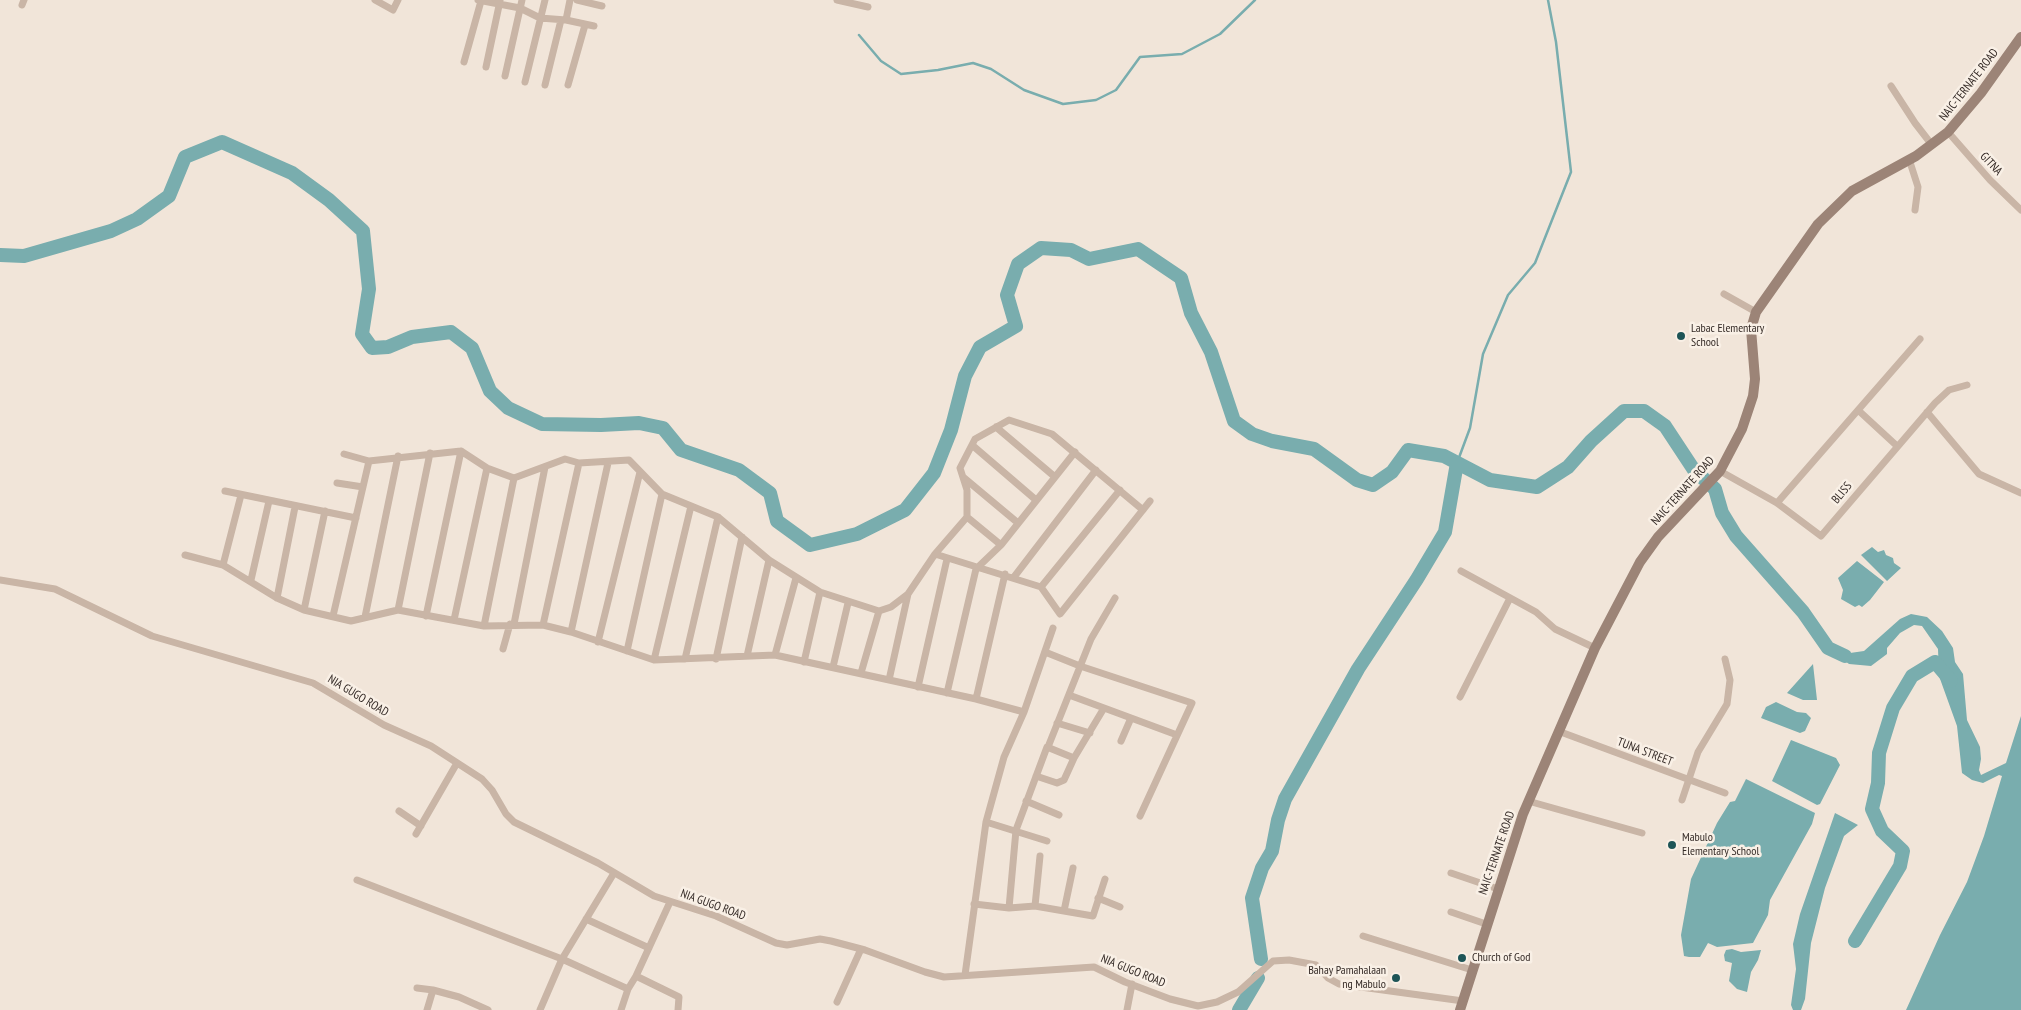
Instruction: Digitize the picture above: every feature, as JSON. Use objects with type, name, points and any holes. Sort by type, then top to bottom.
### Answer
[{"type":"main road","name":"NAIC-TERNATE ROAD","points":[[1461,1005],[1486,924],[1528,801],[1618,600],[1648,549],[1720,471],[1742,429],[1753,396],[1755,378],[1751,329],[1756,312],[1815,228],[1843,199],[1867,182],[1909,159],[1948,132],[1975,100],[2021,37]]},
{"type":"street","points":[[375,0],[394,10],[398,0]]},
{"type":"street","points":[[464,62],[480,0],[500,2],[520,8],[540,18],[594,26]]},
{"type":"street","points":[[505,76],[522,0]]},
{"type":"street","points":[[525,82],[544,0]]},
{"type":"street","points":[[545,86],[570,0]]},
{"type":"street","points":[[577,0],[602,6]]},
{"type":"street","points":[[837,0],[868,7]]},
{"type":"street","points":[[486,66],[500,2]]},
{"type":"street","points":[[568,85],[585,25]]},
{"type":"street","points":[[1891,86],[1915,123],[1932,144]]},
{"type":"street","name":"GITNA","points":[[1948,132],[1990,180],[2021,210]]},
{"type":"street","points":[[1909,159],[1918,187],[1915,210]]},
{"type":"street","points":[[1724,294],[1756,312]]},
{"type":"street","points":[[1777,503],[1920,339]]},
{"type":"street","name":"BLISS","points":[[1720,471],[1777,503],[1821,536],[1927,412],[1949,390],[1967,385]]},
{"type":"street","points":[[1858,410],[1897,446]]},
{"type":"street","points":[[1927,412],[1979,474],[2021,493]]},
{"type":"street","points":[[344,454],[369,460],[461,451],[487,468],[514,478],[565,459],[578,463],[608,463],[629,460],[662,494],[718,517],[769,560],[796,578],[820,592],[848,603],[879,611],[891,607],[908,594],[935,554],[967,517],[967,490],[960,468],[975,439],[1009,420],[1052,434],[1143,510]]},
{"type":"street","points":[[996,427],[1055,477]]},
{"type":"street","points":[[972,445],[1036,500]]},
{"type":"street","points":[[426,616],[461,451]]},
{"type":"street","points":[[946,694],[976,569],[1001,545],[1075,452]]},
{"type":"street","points":[[398,610],[430,453]]},
{"type":"street","points":[[365,616],[398,456]]},
{"type":"street","points":[[332,616],[369,460]]},
{"type":"street","points":[[543,625],[578,463]]},
{"type":"street","points":[[571,632],[608,463]]},
{"type":"street","points":[[502,650],[512,624],[545,467]]},
{"type":"street","points":[[454,620],[487,468]]},
{"type":"street","points":[[1014,577],[1096,470]]},
{"type":"street","points":[[598,642],[640,472]]},
{"type":"street","points":[[484,626],[514,478]]},
{"type":"street","points":[[963,478],[1018,523]]},
{"type":"street","points":[[337,483],[363,487]]},
{"type":"street","points":[[1042,587],[1120,490]]},
{"type":"street","points":[[225,491],[269,502],[356,518]]},
{"type":"street","points":[[627,651],[662,494]]},
{"type":"street","points":[[223,565],[241,495]]},
{"type":"street","points":[[935,554],[976,569],[1005,574],[1042,587],[1060,614],[1150,501]]},
{"type":"street","points":[[251,580],[269,502]]},
{"type":"street","points":[[654,660],[691,506]]},
{"type":"street","points":[[278,598],[295,507]]},
{"type":"street","points":[[304,610],[325,511]]},
{"type":"street","points":[[685,659],[718,517]]},
{"type":"street","points":[[967,517],[1001,545]]},
{"type":"street","points":[[716,659],[742,537]]},
{"type":"street","points":[[185,555],[223,565],[251,580],[278,598],[304,610],[351,621],[365,616],[398,610],[484,626],[512,624],[543,625],[571,632],[654,660],[716,659],[775,655],[861,673],[946,694],[976,699],[1024,712]]},
{"type":"street","points":[[918,687],[947,559]]},
{"type":"street","points":[[747,656],[769,560]]},
{"type":"street","points":[[1461,571],[1536,612],[1555,629],[1595,648]]},
{"type":"street","points":[[976,699],[1005,574]]},
{"type":"street","points":[[775,655],[796,578]]},
{"type":"street","name":"NIA GUGO ROAD","points":[[0,580],[55,589],[152,636],[300,677],[334,694],[384,725],[430,746],[482,779],[492,790],[506,814],[514,822],[670,902],[716,916],[776,943],[787,945],[820,939],[861,949],[936,976],[1085,966],[1102,969],[1132,984],[1174,1000],[1203,1005],[1217,1002],[1238,992],[1273,961],[1289,960],[1308,962],[1339,984],[1461,1005]]},
{"type":"street","points":[[804,662],[820,592]]},
{"type":"street","points":[[889,680],[908,594]]},
{"type":"street","points":[[1008,908],[1016,830],[1026,801],[1091,639],[1115,598]]},
{"type":"street","points":[[1460,697],[1510,598]]},
{"type":"street","points":[[833,668],[848,603]]},
{"type":"street","points":[[861,673],[879,611]]},
{"type":"street","points":[[965,975],[986,822],[1004,757],[1024,712],[1053,628]]},
{"type":"street","points":[[1045,652],[1080,666],[1192,703],[1140,816]]},
{"type":"street","points":[[1682,800],[1687,780],[1698,752],[1727,704],[1730,680],[1725,659]]},
{"type":"street","points":[[1069,695],[1177,735]]},
{"type":"street","points":[[1036,776],[1057,783],[1064,780],[1074,758],[1104,708]]},
{"type":"street","points":[[1121,741],[1132,718]]},
{"type":"street","points":[[1057,722],[1090,732]]},
{"type":"street","name":"TUNA STREET","points":[[1558,731],[1725,793]]},
{"type":"street","points":[[1048,747],[1074,758]]},
{"type":"street","points":[[416,834],[456,762]]},
{"type":"street","points":[[1026,801],[1059,815]]},
{"type":"street","points":[[1528,801],[1642,833]]},
{"type":"street","points":[[399,811],[421,826]]},
{"type":"street","points":[[986,822],[1046,841]]},
{"type":"street","points":[[1035,906],[1040,856]]},
{"type":"street","points":[[1064,911],[1073,868]]},
{"type":"street","points":[[540,1010],[562,959],[614,873]]},
{"type":"street","points":[[1451,873],[1498,889]]},
{"type":"street","points":[[974,904],[1008,908],[1035,906],[1093,916],[1105,879]]},
{"type":"street","points":[[358,880],[562,959],[628,989]]},
{"type":"street","points":[[1098,898],[1120,906]]},
{"type":"street","points":[[622,1010],[628,989],[636,976],[670,902]]},
{"type":"street","points":[[1452,912],[1486,924]]},
{"type":"street","points":[[586,920],[649,948]]},
{"type":"street","points":[[1363,936],[1472,970]]},
{"type":"street","points":[[838,1002],[861,949]]},
{"type":"street","points":[[636,976],[679,997],[678,1010]]},
{"type":"street","points":[[1127,1010],[1132,984]]},
{"type":"street","points":[[417,988],[459,997],[485,1010]]},
{"type":"street","points":[[428,1010],[433,990]]},
{"type":"water","points":[[1872,547],[1878,552],[1884,550],[1886,555],[1893,558],[1894,563],[1901,568],[1887,581],[1861,555]]},
{"type":"water","points":[[1857,561],[1884,582],[1862,607],[1859,605],[1855,607],[1841,599],[1843,590],[1838,578]]},
{"type":"water","points":[[1911,614],[1927,617],[1942,631],[1953,648],[1955,662],[1963,674],[1967,720],[1980,747],[1981,759],[1979,770],[1981,775],[2006,763],[2021,716],[2021,1010],[1906,1010],[1940,935],[1967,882],[1984,836],[2002,776],[1999,775],[1983,783],[1972,780],[1962,773],[1957,726],[1939,676],[1938,649],[1922,626],[1914,625],[1900,633],[1887,648],[1887,654],[1871,666],[1849,664],[1828,648],[1850,653],[1864,651],[1900,619]]},
{"type":"water","points":[[1813,664],[1817,700],[1803,700],[1787,693]]},
{"type":"water","points":[[1776,702],[1797,712],[1806,713],[1811,718],[1805,731],[1800,733],[1761,718],[1766,707]]},
{"type":"water","points":[[1791,740],[1836,758],[1840,765],[1820,804],[1817,805],[1772,781]]},
{"type":"water","points":[[1746,779],[1815,813],[1812,824],[1770,900],[1768,915],[1753,943],[1717,947],[1708,943],[1700,957],[1684,956],[1681,935],[1691,879],[1717,823],[1730,802],[1735,801]]},
{"type":"water","points":[[1835,813],[1858,825],[1844,836],[1825,888],[1811,943],[1805,999],[1801,1010],[1793,1010],[1791,1005],[1796,969],[1793,944],[1800,914]]},
{"type":"water","points":[[1732,949],[1741,952],[1761,950],[1751,972],[1747,992],[1737,989],[1729,981],[1732,963],[1725,961],[1724,955],[1726,950]]},
{"type":"waterway","points":[[859,35],[881,61],[901,74],[938,70],[973,63],[991,69],[1024,90],[1063,104],[1096,100],[1116,90],[1140,57],[1182,54],[1220,34],[1255,0]]},
{"type":"waterway","points":[[1457,463],[1470,428],[1483,354],[1508,295],[1535,263],[1571,172],[1556,42],[1548,0]]},
{"type":"waterway","points":[[0,255],[24,256],[111,231],[137,219],[169,196],[185,157],[222,142],[292,173],[329,200],[363,231],[369,289],[362,334],[372,348],[388,347],[412,337],[451,332],[472,348],[490,391],[508,408],[542,424],[601,425],[639,423],[663,428],[681,450],[739,470],[770,493],[777,521],[810,545],[857,534],[905,510],[934,473],[951,430],[965,376],[980,347],[1016,326],[1007,295],[1018,264],[1041,248],[1071,250],[1089,259],[1138,249],[1181,278],[1191,313],[1211,352],[1234,421],[1252,434],[1272,441],[1314,449],[1357,480],[1373,485],[1392,472],[1408,450],[1444,456],[1490,480],[1537,487],[1568,467],[1591,441],[1624,411],[1644,411],[1665,426],[1694,470],[1715,489],[1722,513],[1736,536],[1803,612],[1828,648],[1845,656]]},
{"type":"waterway","points":[[1261,959],[1252,898],[1262,868],[1272,851],[1278,820],[1285,799],[1358,669],[1417,579],[1445,532],[1457,463]]},
{"type":"waterway","points":[[1855,941],[1900,866],[1903,851],[1882,831],[1872,809],[1878,783],[1879,753],[1893,708],[1912,676],[1935,662],[1951,681]]},
{"type":"waterway","points":[[1239,1010],[1258,978]]},
{"type":"place","name":"Labac Elementary School","points":[[1681,336]]},
{"type":"place","name":"Mabulo Elementary School","points":[[1672,845]]},
{"type":"place","name":"Church of God","points":[[1462,958]]},
{"type":"place","name":"Bahay Pamahalaan ng Mabulo","points":[[1396,978]]}]
